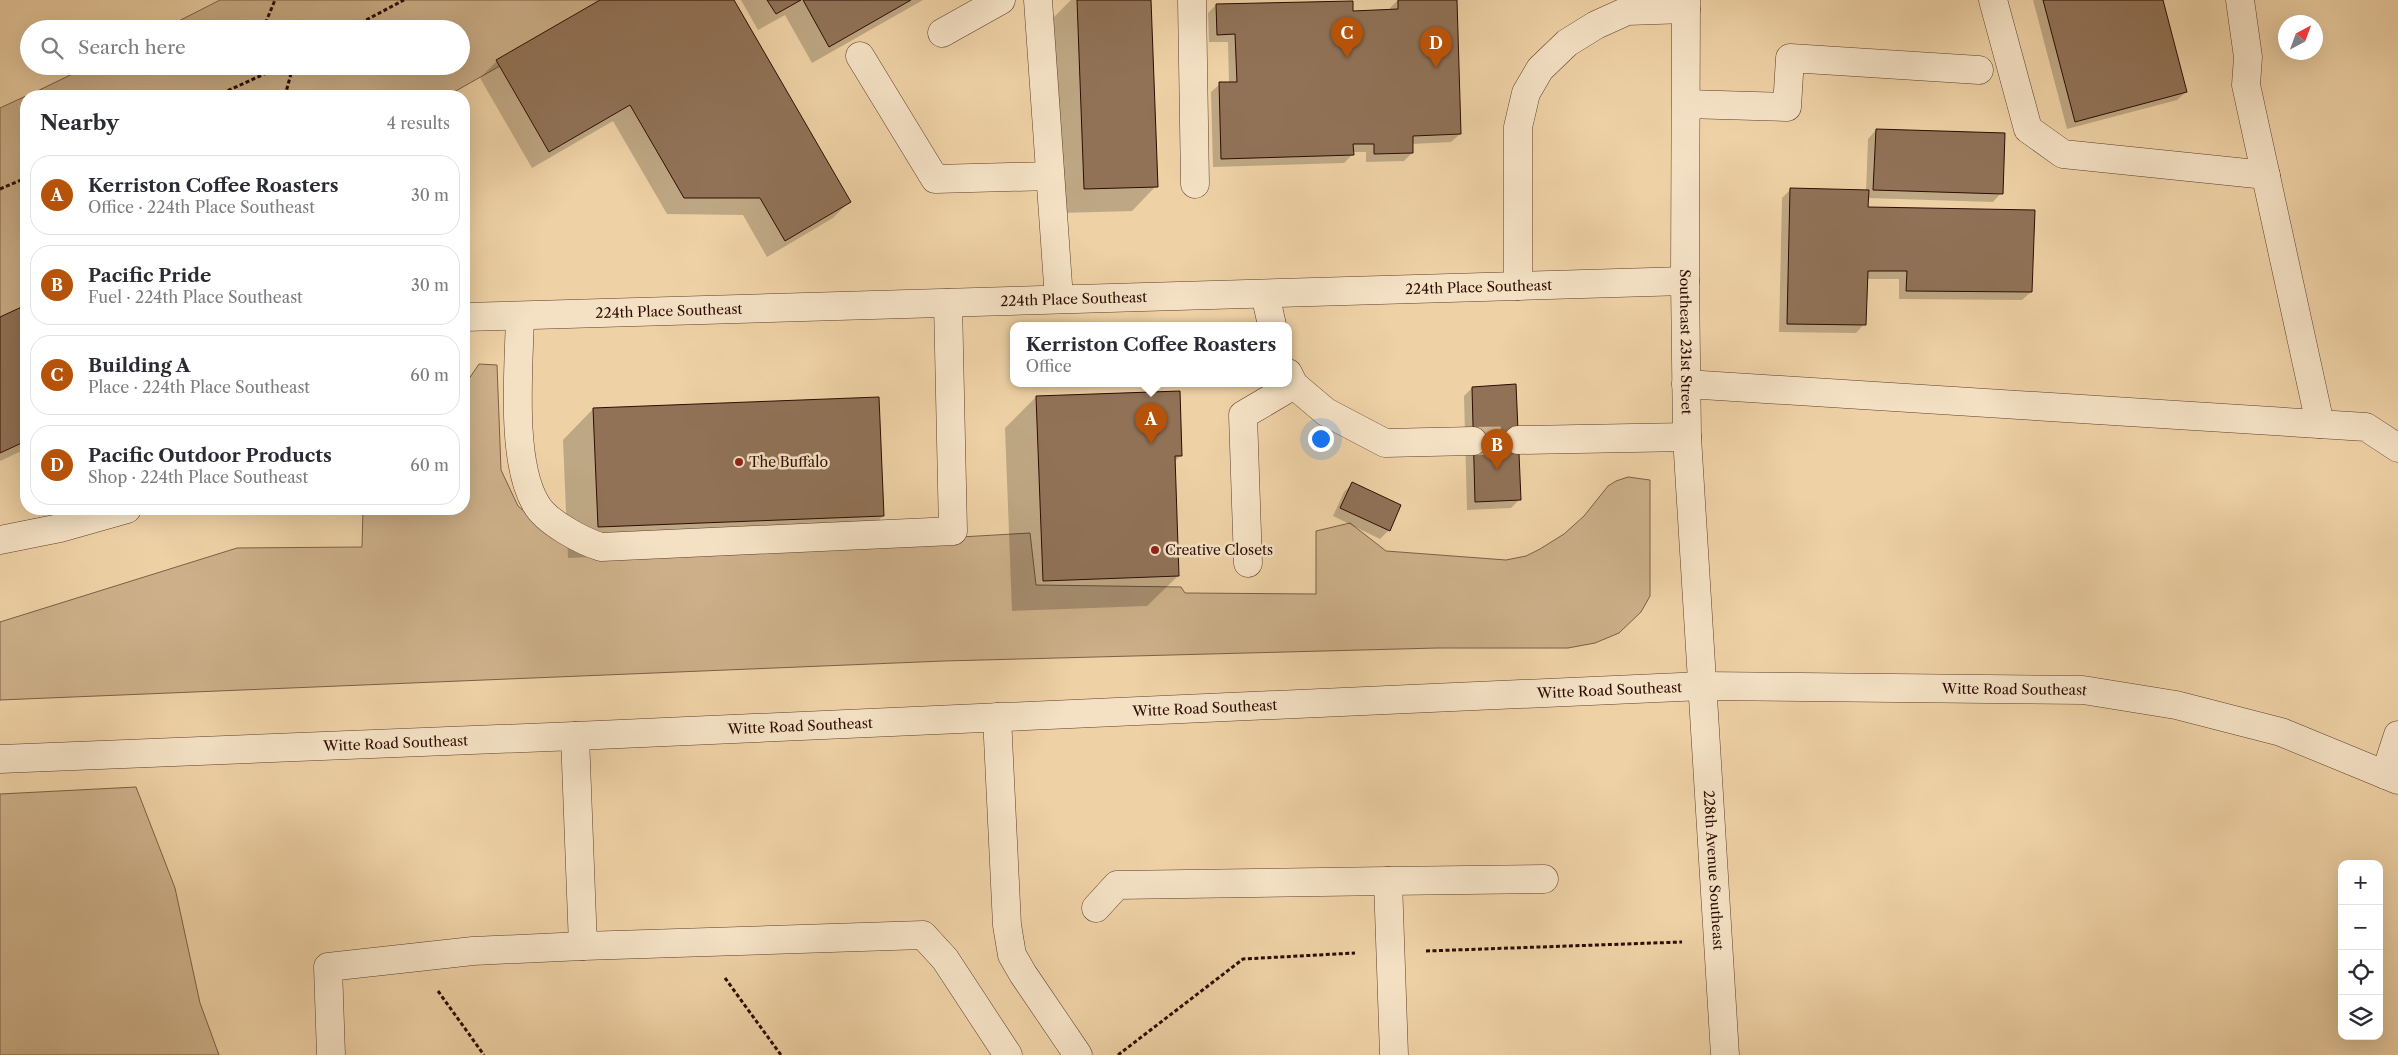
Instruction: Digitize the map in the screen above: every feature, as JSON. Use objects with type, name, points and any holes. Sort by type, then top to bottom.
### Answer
[{"type":"street","points":[[942,34],[1001,0]]},
{"type":"street","points":[[1038,0],[1059,299]]},
{"type":"street","points":[[1192,0],[1194,184]]},
{"type":"street","points":[[1992,0],[2028,129],[2063,154],[2266,175]]},
{"type":"street","points":[[2240,0],[2248,57],[2246,85],[2320,424]]},
{"type":"street","points":[[1518,286],[1518,127],[1526,93],[1540,69],[1567,44],[1596,25],[1627,11],[1686,5]]},
{"type":"street","name":"Southeast 231st Street","points":[[1686,5],[1685,281],[1687,437],[1703,686]]},
{"type":"street","points":[[860,56],[935,179],[1050,176]]},
{"type":"street","points":[[1686,104],[1787,107],[1790,58],[1979,70]]},
{"type":"street","name":"224th Place Southeast","points":[[470,317],[1685,281]]},
{"type":"street","points":[[1265,294],[1271,322]]},
{"type":"street","points":[[520,316],[519,424],[523,470],[536,504],[563,529],[583,542],[601,547],[954,531],[948,303]]},
{"type":"street","points":[[1292,380],[1326,412],[1385,442],[1473,441]]},
{"type":"street","points":[[1686,384],[2366,427],[2398,448]]},
{"type":"street","points":[[1248,563],[1243,415],[1280,387]]},
{"type":"street","points":[[1518,440],[1687,437]]},
{"type":"street","points":[[0,540],[60,528],[107,515]]},
{"type":"street","name":"Witte Road Southeast","points":[[0,759],[575,736],[1703,686],[2083,690],[2176,705],[2281,732],[2392,777]]},
{"type":"street","name":"228th Avenue Southeast","points":[[1703,686],[1725,1055]]},
{"type":"street","points":[[997,717],[1007,925],[1012,955],[1078,1055]]},
{"type":"street","points":[[2392,777],[2398,735]]},
{"type":"street","points":[[575,736],[583,946]]},
{"type":"street","points":[[1096,908],[1117,885],[1544,879]]},
{"type":"street","points":[[1388,881],[1394,1055]]},
{"type":"street","points":[[332,1055],[328,968],[473,951],[923,935],[945,959],[1008,1055]]},
{"type":"path","points":[[267,20],[275,0]]},
{"type":"path","points":[[367,20],[404,0]]},
{"type":"path","points":[[230,90],[265,75]]},
{"type":"path","points":[[286,90],[290,75]]},
{"type":"path","points":[[0,189],[20,181]]},
{"type":"path","points":[[700,943],[781,1055]]},
{"type":"path","points":[[414,958],[484,1055]]},
{"type":"shaded area","points":[[220,0],[616,0],[458,90],[39,90],[70,75],[470,75],[470,20],[181,20]]},
{"type":"shaded area","points":[[20,99],[20,313],[0,323],[0,108]]},
{"type":"shaded area","points":[[479,364],[497,365],[501,470],[518,506],[554,537],[597,558],[1030,533],[1036,585],[1181,587],[1185,593],[1316,594],[1316,531],[1350,523],[1386,551],[1506,560],[1526,556],[1564,534],[1584,516],[1608,486],[1628,477],[1650,480],[1650,596],[1641,612],[1619,633],[1595,643],[1568,648],[1437,648],[944,661],[0,700],[0,622],[237,548],[362,547],[363,515],[470,515],[470,377]]},
{"type":"shaded area","points":[[136,787],[175,888],[200,1003],[219,1055],[0,1055],[0,794]]},
{"type":"building","points":[[600,0],[734,0],[851,202],[785,241],[760,198],[684,198],[630,105],[549,152],[496,60]]},
{"type":"building","points":[[767,0],[801,0],[776,14]]},
{"type":"building","points":[[803,0],[911,0],[829,47]]},
{"type":"building","points":[[1077,0],[1151,0],[1158,187],[1084,189]]},
{"type":"building","points":[[1398,0],[1457,0],[1461,134],[1413,136],[1413,153],[1374,154],[1374,144],[1353,144],[1354,155],[1221,159],[1219,82],[1237,82],[1235,34],[1217,35],[1216,4],[1353,1],[1353,11],[1398,9]]},
{"type":"building","points":[[2043,0],[2163,0],[2187,92],[2075,122]]},
{"type":"building","points":[[1876,129],[2005,133],[2003,194],[1873,190]]},
{"type":"building","points":[[1790,188],[1869,190],[1868,207],[2035,210],[2032,292],[1906,291],[1907,271],[1868,271],[1866,325],[1787,324]]},
{"type":"building","points":[[20,308],[20,444],[0,453],[0,317]]},
{"type":"building","points":[[1516,384],[1521,500],[1475,502],[1472,387]]},
{"type":"building","points":[[1180,391],[1182,456],[1175,456],[1179,576],[1043,581],[1036,396]]},
{"type":"building","name":"The Buffalo","points":[[879,397],[884,516],[598,527],[593,408]]},
{"type":"building","points":[[1352,482],[1401,505],[1390,531],[1340,508]]},
{"type":"tunnel","points":[[1473,441],[1518,440]]},
{"type":"place","name":"Building A","points":[[1347,58]]},
{"type":"place","name":"Pacific Outdoor Products","points":[[1436,68]]},
{"type":"place","name":"Kerriston Coffee Roasters","points":[[1151,444]]},
{"type":"place","name":"The Buffalo","points":[[739,462]]},
{"type":"place","name":"Pacific Pride","points":[[1497,470]]},
{"type":"place","name":"Creative Closets","points":[[1155,550]]}]
